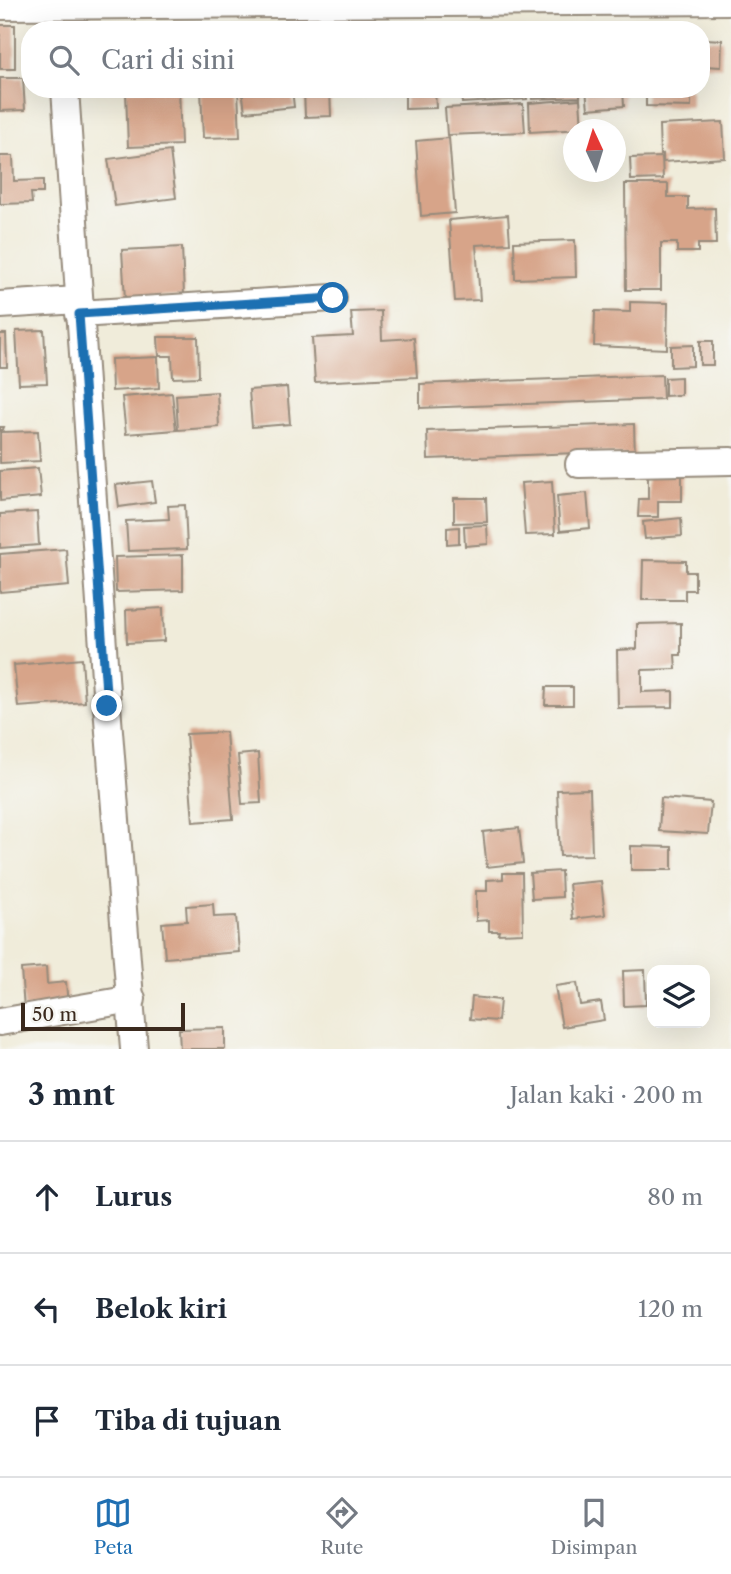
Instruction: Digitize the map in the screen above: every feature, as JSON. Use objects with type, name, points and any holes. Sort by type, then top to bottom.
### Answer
[{"type":"street","points":[[0,6],[60,12],[731,1]]},
{"type":"street","points":[[66,98],[78,307],[134,1049]]},
{"type":"street","points":[[0,305],[78,307],[333,298]]},
{"type":"street","points":[[579,464],[731,461]]},
{"type":"street","points":[[0,1022],[132,999]]},
{"type":"building","points":[[0,25],[15,25],[15,69],[0,69]]},
{"type":"building","points":[[710,39],[722,40],[721,67],[710,66]]},
{"type":"building","points":[[0,78],[21,78],[21,98],[24,98],[25,110],[0,111]]},
{"type":"building","points":[[126,98],[179,98],[181,145],[128,147]]},
{"type":"building","points":[[201,98],[238,98],[240,137],[203,138]]},
{"type":"building","points":[[243,98],[293,98],[294,107],[245,112]]},
{"type":"building","points":[[304,98],[330,98],[331,116],[305,117]]},
{"type":"building","points":[[405,98],[435,98],[436,108],[405,109]]},
{"type":"building","points":[[462,98],[527,99],[462,103]]},
{"type":"building","points":[[587,98],[624,98],[624,106],[588,109]]},
{"type":"building","points":[[646,98],[691,98],[691,107],[646,106]]},
{"type":"building","points":[[580,99],[581,119],[563,119],[563,130],[530,132],[529,103]]},
{"type":"building","points":[[523,104],[525,132],[447,135],[445,108]]},
{"type":"building","points":[[723,122],[725,158],[663,162],[663,154],[660,155],[659,125]]},
{"type":"building","points":[[449,138],[455,213],[421,216],[416,141]]},
{"type":"building","points":[[170,151],[176,198],[115,206],[108,159]]},
{"type":"building","points":[[0,156],[13,156],[14,181],[43,180],[43,193],[31,193],[32,203],[0,204]]},
{"type":"building","points":[[662,157],[663,179],[631,180],[630,158]]},
{"type":"building","points":[[625,184],[668,184],[668,197],[688,197],[688,209],[715,208],[716,244],[698,244],[698,252],[677,252],[677,243],[661,243],[661,290],[626,290]]},
{"type":"building","points":[[508,215],[510,243],[476,245],[480,300],[455,301],[449,220]]},
{"type":"building","points":[[575,240],[576,277],[515,279],[514,242]]},
{"type":"building","points":[[182,247],[184,295],[125,299],[122,250]]},
{"type":"building","points":[[630,302],[668,303],[667,349],[594,346],[595,311],[630,312]]},
{"type":"building","points":[[381,311],[382,340],[414,338],[417,377],[315,382],[312,338],[353,336],[351,312]]},
{"type":"building","points":[[44,330],[47,383],[19,384],[16,331]]},
{"type":"building","points":[[0,334],[6,334],[7,367],[0,367]]},
{"type":"building","points":[[158,337],[198,337],[199,377],[173,378],[172,356],[159,356]]},
{"type":"building","points":[[700,341],[713,341],[713,365],[700,365]]},
{"type":"building","points":[[693,345],[693,366],[671,367],[671,346]]},
{"type":"building","points":[[158,357],[159,388],[112,391],[111,359]]},
{"type":"building","points":[[662,375],[663,399],[420,408],[420,384]]},
{"type":"building","points":[[681,377],[681,395],[665,396],[665,378]]},
{"type":"building","points":[[287,387],[290,424],[252,427],[249,390]]},
{"type":"building","points":[[217,392],[219,427],[178,430],[176,395]]},
{"type":"building","points":[[172,393],[176,430],[126,434],[122,397]]},
{"type":"building","points":[[634,424],[635,458],[602,452],[428,459],[427,431]]},
{"type":"building","points":[[0,427],[4,427],[2,432],[38,431],[40,461],[0,463]]},
{"type":"building","points":[[38,468],[41,497],[0,501],[0,471]]},
{"type":"building","points":[[648,471],[682,471],[682,501],[658,501],[658,517],[638,517],[639,499],[648,499]]},
{"type":"building","points":[[152,481],[155,502],[119,507],[116,485]]},
{"type":"building","points":[[552,481],[555,534],[525,535],[521,483]]},
{"type":"building","points":[[587,493],[590,528],[560,531],[557,496]]},
{"type":"building","points":[[454,498],[486,498],[487,522],[454,523]]},
{"type":"building","points":[[185,505],[187,549],[128,551],[126,521],[169,519],[168,506]]},
{"type":"building","points":[[37,512],[39,545],[0,548],[0,514]]},
{"type":"building","points":[[681,518],[682,536],[645,539],[643,522]]},
{"type":"building","points":[[487,525],[488,544],[465,546],[464,526]]},
{"type":"building","points":[[459,527],[459,543],[447,544],[447,528]]},
{"type":"building","points":[[66,549],[69,586],[0,592],[0,554]]},
{"type":"building","points":[[183,555],[183,590],[116,592],[115,557]]},
{"type":"building","points":[[643,560],[686,561],[686,572],[695,572],[695,590],[685,590],[685,600],[642,600]]},
{"type":"building","points":[[163,608],[164,641],[127,643],[126,610]]},
{"type":"building","points":[[681,623],[681,655],[675,655],[676,669],[642,670],[642,692],[673,691],[673,707],[618,708],[617,650],[637,649],[637,624]]},
{"type":"building","points":[[82,659],[85,702],[18,707],[14,665]]},
{"type":"building","points":[[546,687],[573,687],[573,705],[545,705]]},
{"type":"building","points":[[226,732],[233,819],[193,822],[186,734]]},
{"type":"building","points":[[258,753],[261,803],[242,804],[238,755]]},
{"type":"building","points":[[590,789],[592,855],[560,856],[557,790]]},
{"type":"building","points":[[661,798],[711,802],[708,834],[659,831]]},
{"type":"building","points":[[519,828],[523,863],[487,867],[483,832]]},
{"type":"building","points":[[631,846],[672,847],[672,870],[631,870]]},
{"type":"building","points":[[561,871],[562,897],[532,899],[530,873]]},
{"type":"building","points":[[503,873],[522,873],[523,933],[498,934],[499,931],[489,931],[489,920],[476,921],[476,891],[487,891],[487,880],[503,879]]},
{"type":"building","points":[[601,881],[605,915],[573,919],[569,884]]},
{"type":"building","points":[[213,904],[214,917],[236,916],[239,952],[165,958],[162,923],[187,921],[186,906]]},
{"type":"building","points":[[46,967],[47,984],[66,982],[68,1006],[24,1009],[21,969]]},
{"type":"building","points":[[645,970],[646,1005],[624,1006],[623,971]]},
{"type":"building","points":[[577,983],[580,1005],[601,1002],[604,1020],[562,1027],[555,986]]},
{"type":"building","points":[[472,997],[500,1000],[498,1021],[470,1019]]},
{"type":"building","points":[[225,1028],[225,1049],[180,1049],[179,1029]]},
{"type":"route","points":[[107,706],[79,314],[333,298]]}]
